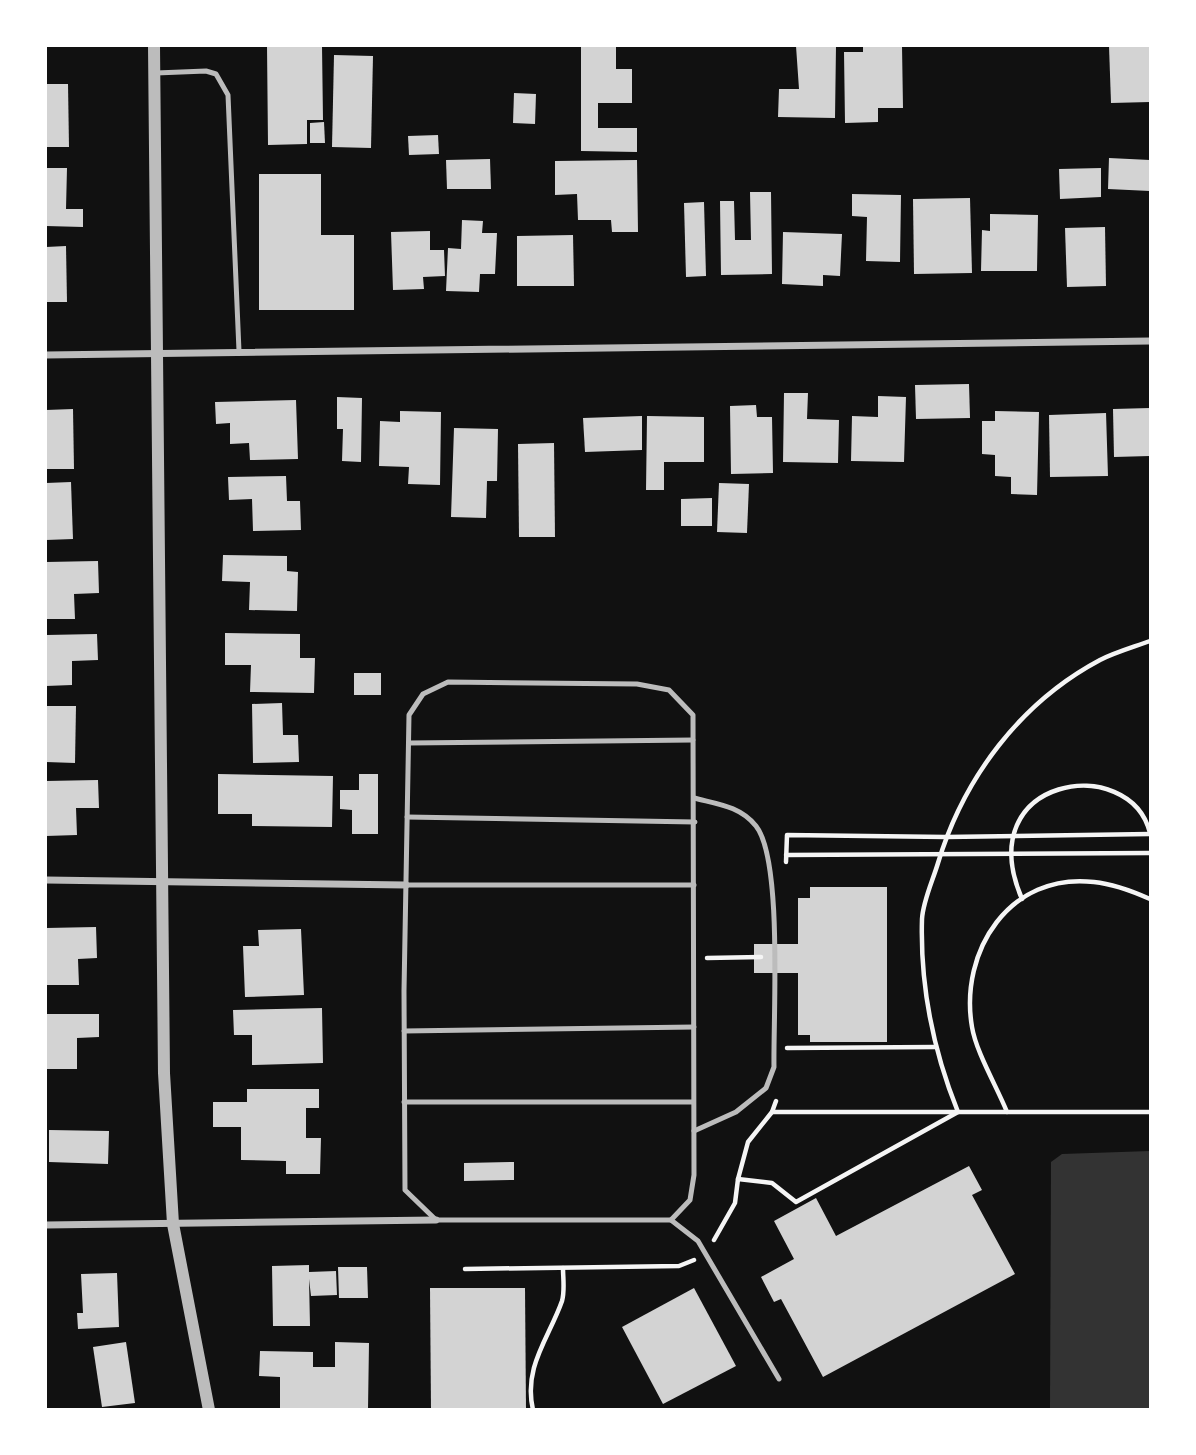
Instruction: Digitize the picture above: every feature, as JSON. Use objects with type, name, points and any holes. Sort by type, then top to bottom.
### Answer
[{"type":"street","points":[[154,46],[159,352],[162,1021],[173,1224],[209,1409]]},
{"type":"street","points":[[46,355],[1150,341]]},
{"type":"street","points":[[46,880],[163,879],[406,885]]},
{"type":"street","points":[[46,1225],[436,1220]]},
{"type":"lane","points":[[156,73],[206,71],[216,74],[228,94],[239,351]]},
{"type":"lane","points":[[671,1220],[690,1200],[694,1175],[693,715],[670,690],[637,684],[448,682],[423,694],[409,715],[404,1031],[405,1190],[436,1220],[671,1220],[698,1241],[779,1379]]},
{"type":"lane","points":[[409,743],[693,740]]},
{"type":"lane","points":[[694,798],[739,810],[758,828],[771,868],[774,1067],[766,1088],[736,1112],[694,1131]]},
{"type":"lane","points":[[407,817],[695,822]]},
{"type":"lane","points":[[406,885],[694,886]]},
{"type":"lane","points":[[404,1031],[694,1027]]},
{"type":"lane","points":[[404,1102],[693,1102]]},
{"type":"path","points":[[958,1112],[935,1047],[926,1004],[922,916],[946,837],[970,785],[1027,710],[1101,659],[1150,641]]},
{"type":"path","points":[[786,868],[787,835],[946,837],[1014,835],[1150,833],[1148,822],[1133,803],[1082,785],[1054,789],[1037,798],[1020,821],[1014,835],[1012,877],[1022,899]]},
{"type":"path","points":[[786,855],[1150,853]]},
{"type":"path","points":[[1007,1112],[972,1029],[970,985],[977,955],[989,931],[1031,893],[1062,884],[1091,881],[1122,888],[1150,899]]},
{"type":"path","points":[[694,958],[773,957]]},
{"type":"path","points":[[786,1035],[786,1060]]},
{"type":"path","points":[[786,1048],[935,1047]]},
{"type":"path","points":[[465,1269],[679,1266],[706,1255],[735,1203],[748,1142],[772,1112],[777,1099]]},
{"type":"path","points":[[772,1112],[1150,1112]]},
{"type":"path","points":[[738,1179],[772,1183],[796,1202],[958,1112]]},
{"type":"path","points":[[533,1409],[530,1381],[539,1347],[563,1298],[563,1268]]},
{"type":"shaded area","points":[[1150,1151],[1150,1409],[1050,1409],[1051,1162],[1062,1154]]},
{"type":"building","points":[[267,46],[322,46],[323,120],[307,120],[307,144],[268,145]]},
{"type":"building","points":[[581,46],[616,46],[616,69],[632,69],[632,103],[598,103],[598,128],[637,128],[637,152],[581,151]]},
{"type":"building","points":[[796,46],[836,46],[835,118],[778,117],[779,89],[799,89]]},
{"type":"building","points":[[863,46],[902,46],[903,108],[878,108],[878,122],[845,123],[844,52],[863,52]]},
{"type":"building","points":[[1109,46],[1150,46],[1150,102],[1111,103]]},
{"type":"building","points":[[334,55],[373,56],[371,148],[332,147]]},
{"type":"building","points":[[46,84],[68,84],[69,147],[46,147]]},
{"type":"building","points":[[514,93],[536,94],[535,124],[513,123]]},
{"type":"building","points":[[324,122],[325,143],[310,143],[310,123]]},
{"type":"building","points":[[438,135],[439,154],[409,155],[408,136]]},
{"type":"building","points":[[1109,158],[1150,160],[1150,191],[1108,189]]},
{"type":"building","points":[[490,159],[491,189],[447,189],[446,160]]},
{"type":"building","points":[[637,160],[638,232],[612,232],[611,220],[578,220],[577,194],[555,195],[555,161]]},
{"type":"building","points":[[46,168],[67,168],[66,209],[83,209],[83,227],[46,226]]},
{"type":"building","points":[[1101,168],[1101,197],[1060,199],[1059,169]]},
{"type":"building","points":[[259,174],[321,174],[321,235],[354,235],[354,310],[259,310]]},
{"type":"building","points":[[750,192],[771,192],[772,274],[721,275],[720,201],[734,201],[735,240],[751,240]]},
{"type":"building","points":[[852,194],[901,195],[900,262],[866,261],[867,217],[852,216]]},
{"type":"building","points":[[970,198],[972,273],[914,274],[913,199]]},
{"type":"building","points":[[704,202],[706,276],[686,277],[684,203]]},
{"type":"building","points":[[990,214],[1038,215],[1037,271],[981,271],[982,230],[990,231]]},
{"type":"building","points":[[462,220],[483,221],[482,233],[497,233],[495,274],[480,274],[479,292],[446,291],[448,248],[461,249]]},
{"type":"building","points":[[1105,227],[1106,286],[1067,287],[1065,228]]},
{"type":"building","points":[[430,231],[430,250],[444,250],[445,276],[423,277],[424,289],[393,290],[391,232]]},
{"type":"building","points":[[783,232],[842,234],[840,276],[823,275],[823,286],[782,284]]},
{"type":"building","points":[[573,235],[574,286],[517,286],[517,236]]},
{"type":"building","points":[[66,246],[67,302],[46,302],[46,247]]},
{"type":"building","points":[[969,384],[970,418],[916,419],[915,385]]},
{"type":"building","points":[[784,393],[808,393],[807,419],[839,420],[838,463],[783,462]]},
{"type":"building","points":[[878,396],[906,397],[904,462],[851,461],[852,416],[878,417]]},
{"type":"building","points":[[337,397],[362,398],[361,462],[342,461],[343,429],[337,429]]},
{"type":"building","points":[[296,400],[298,459],[250,460],[249,443],[230,444],[230,423],[216,424],[215,402]]},
{"type":"building","points":[[756,405],[757,417],[772,417],[773,473],[731,474],[730,406]]},
{"type":"building","points":[[1150,408],[1150,456],[1114,457],[1113,409]]},
{"type":"building","points":[[73,409],[74,469],[46,469],[46,410]]},
{"type":"building","points":[[400,411],[441,412],[440,485],[408,484],[409,467],[379,466],[380,421],[400,422]]},
{"type":"building","points":[[995,411],[1039,412],[1037,495],[1011,494],[1011,477],[995,476],[995,455],[982,454],[982,421],[995,421]]},
{"type":"building","points":[[1106,413],[1108,476],[1050,477],[1049,415]]},
{"type":"building","points":[[642,416],[642,450],[585,452],[583,418]]},
{"type":"building","points":[[647,416],[704,417],[704,462],[664,462],[664,490],[646,490]]},
{"type":"building","points":[[454,428],[498,429],[497,481],[487,481],[486,518],[451,517]]},
{"type":"building","points":[[554,443],[555,537],[519,537],[518,444]]},
{"type":"building","points":[[286,476],[287,501],[300,501],[301,530],[253,531],[252,499],[229,500],[228,477]]},
{"type":"building","points":[[71,482],[73,539],[46,540],[46,483]]},
{"type":"building","points":[[719,483],[749,484],[747,533],[717,532]]},
{"type":"building","points":[[712,498],[712,526],[681,526],[681,499]]},
{"type":"building","points":[[223,555],[287,556],[287,571],[298,572],[297,611],[249,610],[250,582],[222,581]]},
{"type":"building","points":[[98,561],[99,593],[74,594],[75,619],[46,619],[46,562]]},
{"type":"building","points":[[225,633],[300,634],[300,658],[315,658],[314,693],[250,692],[251,665],[225,665]]},
{"type":"building","points":[[97,634],[98,660],[72,661],[72,685],[46,686],[46,635]]},
{"type":"building","points":[[354,673],[381,673],[381,695],[354,695]]},
{"type":"building","points":[[282,703],[283,735],[298,735],[299,762],[253,763],[252,704]]},
{"type":"building","points":[[46,706],[76,706],[75,763],[46,762]]},
{"type":"building","points":[[218,774],[333,776],[332,827],[252,826],[252,814],[218,814]]},
{"type":"building","points":[[359,774],[378,774],[378,834],[352,834],[352,810],[340,809],[340,790],[359,790]]},
{"type":"building","points":[[98,780],[99,808],[76,808],[77,835],[46,836],[46,781]]},
{"type":"building","points":[[810,887],[887,887],[887,1042],[810,1042],[810,1035],[798,1035],[798,973],[754,973],[754,944],[798,944],[798,898],[810,898]]},
{"type":"building","points":[[96,927],[97,958],[78,959],[79,985],[46,985],[46,928]]},
{"type":"building","points":[[301,929],[304,995],[245,997],[243,946],[259,946],[258,930]]},
{"type":"building","points":[[322,1008],[323,1063],[252,1065],[252,1035],[234,1035],[233,1010]]},
{"type":"building","points":[[46,1014],[99,1014],[99,1037],[77,1038],[77,1069],[46,1069]]},
{"type":"building","points":[[247,1089],[319,1089],[319,1108],[306,1108],[306,1138],[321,1138],[320,1174],[286,1174],[286,1161],[241,1160],[241,1127],[213,1127],[213,1102],[247,1102]]},
{"type":"building","points":[[49,1130],[109,1131],[108,1164],[49,1162]]},
{"type":"building","points":[[514,1162],[514,1180],[464,1181],[464,1163]]},
{"type":"building","points":[[969,1166],[982,1190],[972,1195],[1015,1274],[823,1377],[781,1299],[774,1302],[761,1277],[794,1259],[774,1221],[816,1198],[836,1236]]},
{"type":"building","points":[[309,1265],[309,1272],[336,1271],[337,1295],[311,1296],[309,1279],[310,1326],[273,1326],[272,1266]]},
{"type":"building","points":[[338,1267],[367,1267],[368,1298],[339,1298]]},
{"type":"building","points":[[117,1273],[119,1327],[78,1329],[77,1313],[83,1313],[81,1274]]},
{"type":"building","points":[[430,1288],[525,1288],[526,1410],[431,1410]]},
{"type":"building","points":[[694,1288],[736,1366],[663,1404],[622,1327]]},
{"type":"building","points":[[126,1342],[135,1403],[102,1407],[93,1347]]},
{"type":"building","points":[[335,1342],[369,1343],[368,1409],[280,1408],[280,1377],[259,1376],[260,1351],[313,1352],[313,1367],[335,1367]]}]
